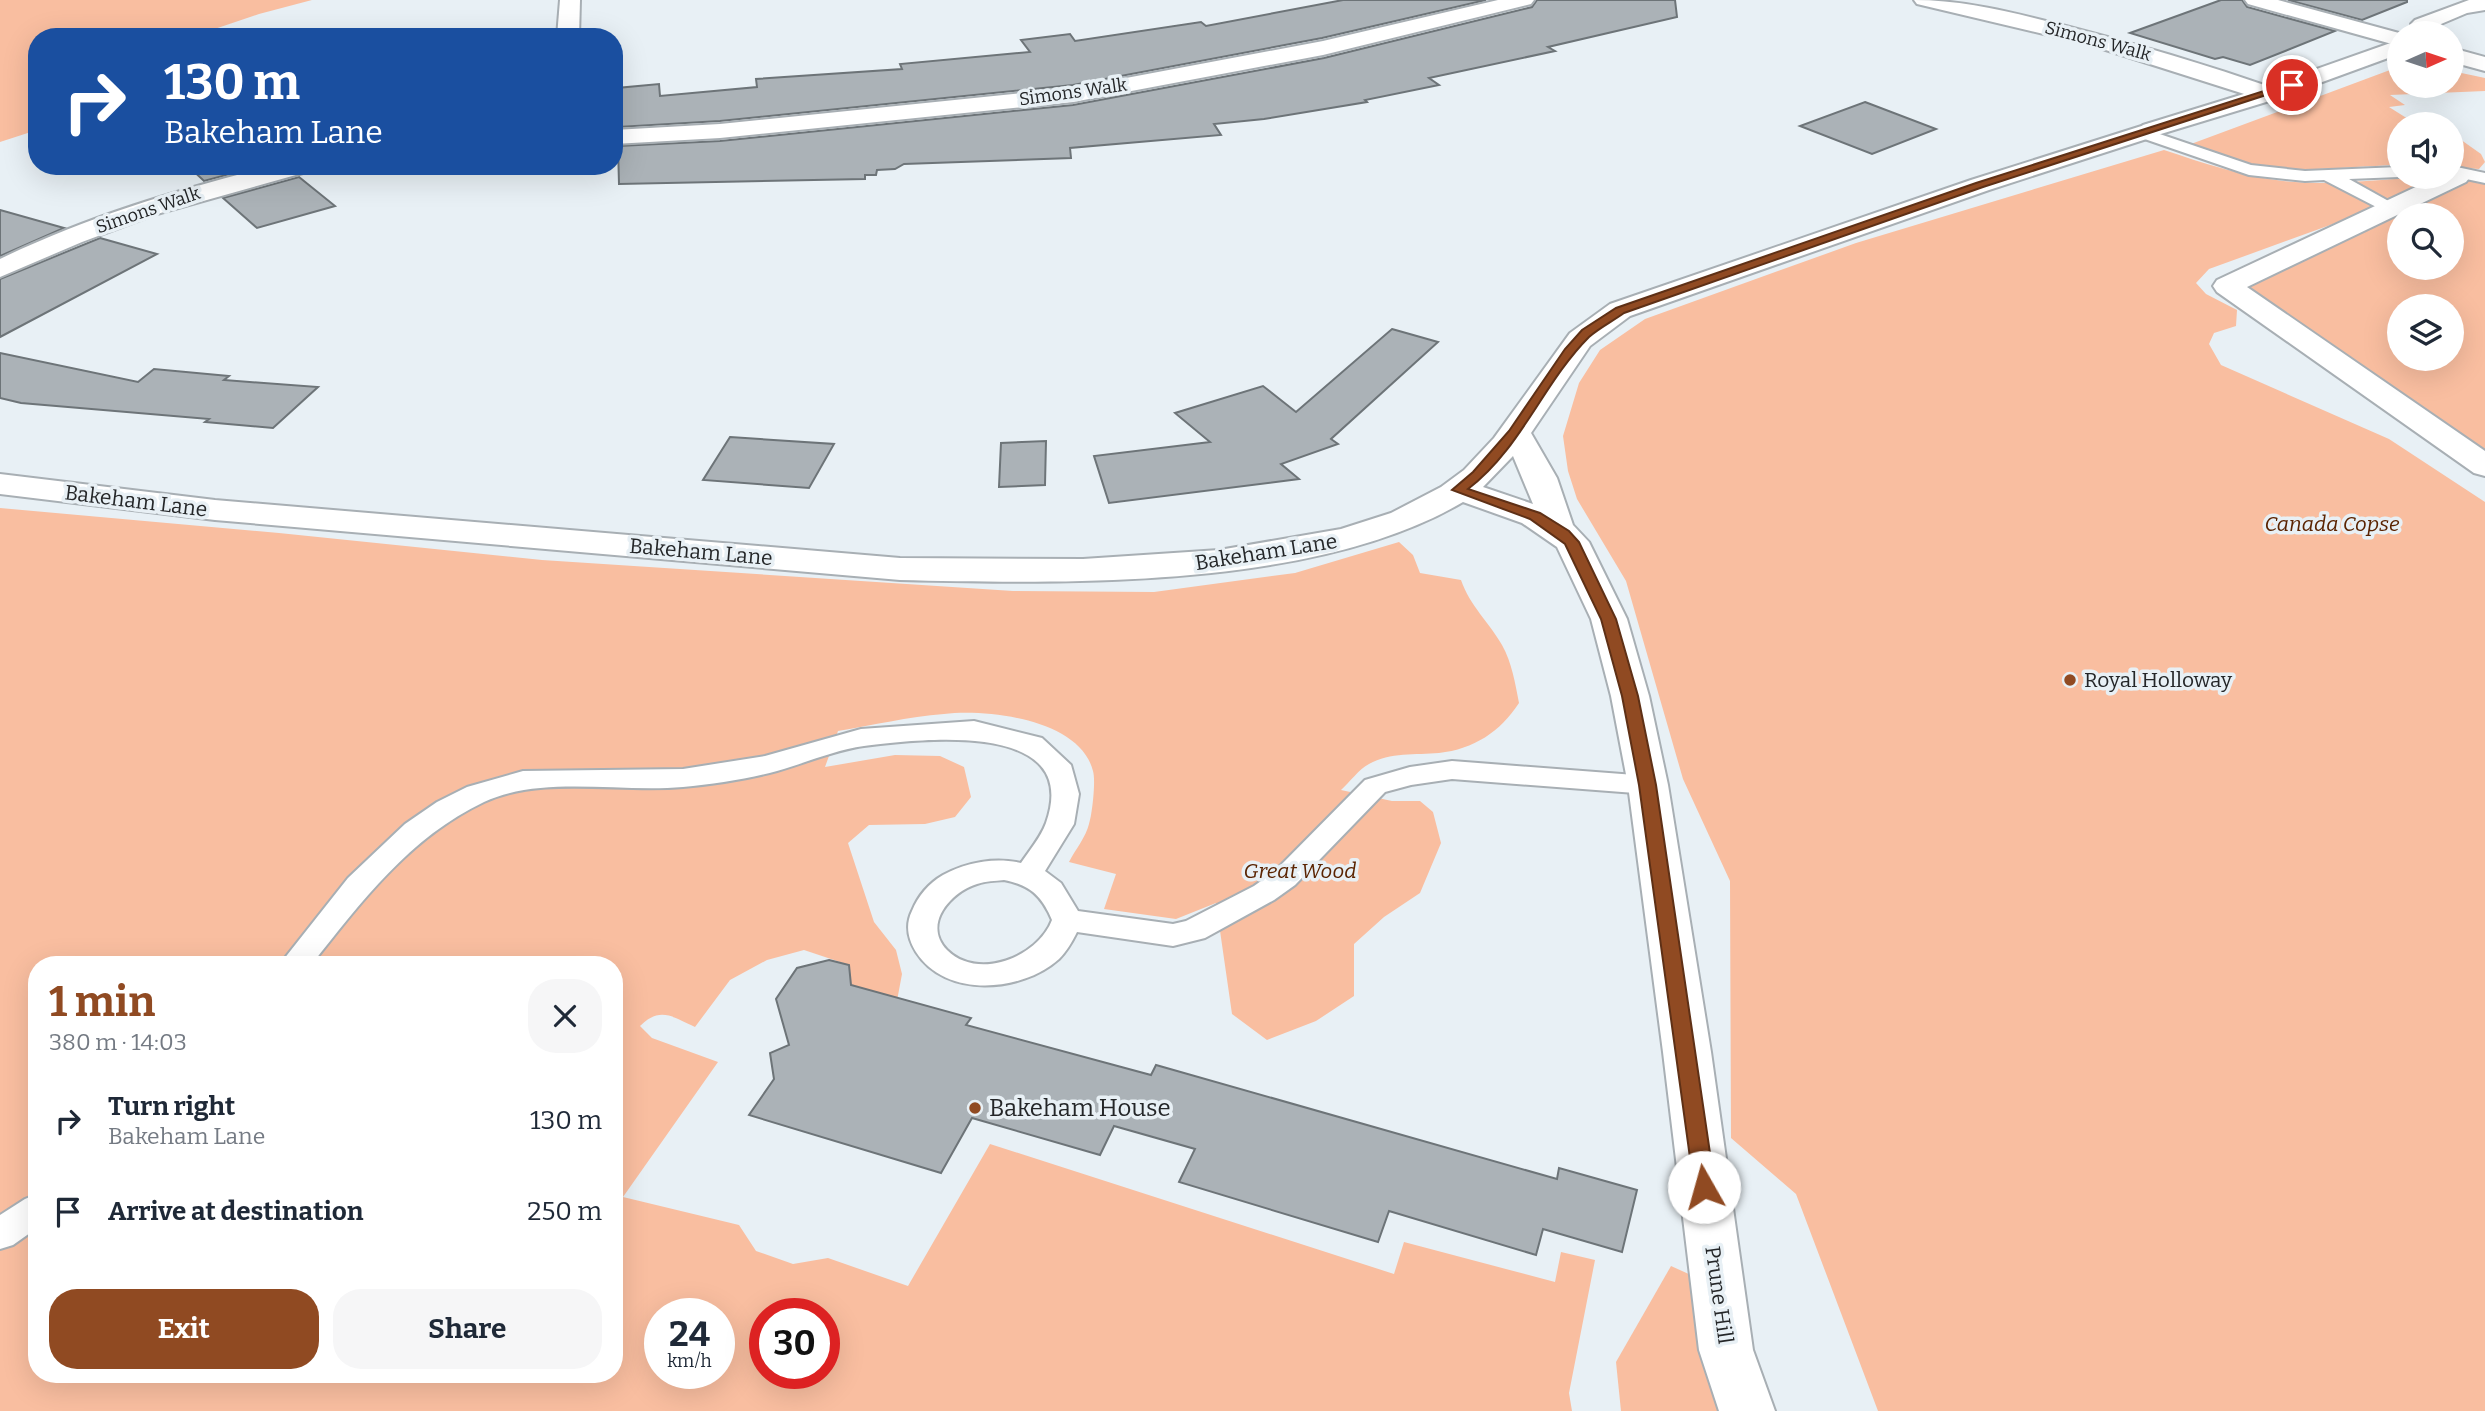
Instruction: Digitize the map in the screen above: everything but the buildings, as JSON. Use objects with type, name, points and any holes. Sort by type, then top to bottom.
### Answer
[{"type":"street","points":[[568,28],[570,0]]},
{"type":"street","name":"Simons Walk","points":[[623,136],[733,130],[1073,94],[1323,48],[1524,0]]},
{"type":"street","name":"Simons Walk","points":[[1924,0],[2007,18],[2146,54],[2203,70],[2268,94]]},
{"type":"street","points":[[2255,0],[2387,37]]},
{"type":"street","points":[[2294,0],[2387,26]]},
{"type":"street","points":[[2427,21],[2463,7],[2485,4]]},
{"type":"street","points":[[2464,42],[2485,52]]},
{"type":"street","name":"Bakeham Lane","points":[[0,484],[215,510],[900,569],[1104,571],[1194,565],[1290,550],[1379,529],[1425,510],[1458,490],[1478,475],[1514,433],[1569,351],[1587,332],[1620,310],[1967,189],[2268,94],[2387,51]]},
{"type":"street","points":[[2464,58],[2485,64]]},
{"type":"street","name":"Simons Walk","points":[[0,269],[49,243],[197,192],[265,175]]},
{"type":"street","points":[[2401,203],[2427,189]]},
{"type":"street","points":[[2387,210],[2227,286],[2485,466]]},
{"type":"street","name":"Prune Hill","points":[[1514,433],[1526,447],[1552,507],[1557,529]]},
{"type":"street","name":"Prune Hill","points":[[1458,490],[1535,516],[1557,529],[1572,542],[1609,619],[1630,696],[1648,785],[1687,1052],[1726,1350],[1747,1411]]},
{"type":"lane","points":[[2147,131],[2249,170],[2329,176],[2387,173]]},
{"type":"lane","points":[[2464,175],[2485,178]]},
{"type":"lane","points":[[2329,176],[2387,205]]},
{"type":"lane","points":[[301,956],[358,885],[415,831],[447,809],[477,794],[523,780],[683,778],[766,765],[861,737],[975,730],[1032,744],[1057,765],[1065,794],[1060,824],[1029,874]]},
{"type":"lane","points":[[1067,920],[1173,935],[1194,930],[1264,893],[1285,878],[1375,786],[1410,776],[1452,770],[1648,785]]},
{"type":"lane","points":[[1004,870],[1029,874],[1055,890],[1067,920],[1062,933],[1047,953],[1022,967],[992,974],[963,971],[939,960],[924,942],[921,922],[930,901],[950,884],[976,873],[1004,870]]},
{"type":"lane","points":[[0,1234],[28,1215]]},
{"type":"green space","points":[[0,0],[312,0],[218,28],[28,28],[28,133],[0,142]]},
{"type":"green space","points":[[2387,71],[2387,98],[2394,98],[2405,105],[2389,107],[2397,112],[2387,112],[2387,166],[2276,168],[2241,162],[2191,144]]},
{"type":"green space","points":[[2464,74],[2485,78],[2485,91],[2464,92]]},
{"type":"green space","points":[[2464,142],[2481,154],[2485,162],[2479,169],[2464,168]]},
{"type":"green space","name":"Royal Holloway","points":[[2164,150],[2268,179],[2303,183],[2387,179],[2387,189],[2418,189],[2369,211],[2209,269],[2196,283],[2206,294],[2237,310],[2236,326],[2214,333],[2209,344],[2221,365],[2389,439],[2485,502],[2485,1411],[1878,1411],[1796,1194],[1731,1138],[1730,881],[1683,779],[1626,581],[1577,499],[1568,471],[1563,436],[1579,383],[1600,350],[1645,319],[1856,243]]},
{"type":"green space","points":[[2470,178],[2485,181],[2485,460],[2255,293],[2249,285],[2387,218],[2387,280],[2464,280],[2464,203],[2418,203],[2447,189],[2464,189],[2464,181]]},
{"type":"green space","name":"Great Wood","points":[[0,508],[542,560],[1013,591],[1154,592],[1295,573],[1399,542],[1413,555],[1420,573],[1461,580],[1469,598],[1502,645],[1511,666],[1519,703],[1495,731],[1475,743],[1452,751],[1377,760],[1362,769],[1341,790],[1392,801],[1420,801],[1433,812],[1441,843],[1420,893],[1384,917],[1354,944],[1354,996],[1316,1021],[1267,1040],[1232,1014],[1216,903],[1176,919],[1104,909],[1116,874],[1069,862],[1088,829],[1093,771],[1085,753],[1070,739],[1052,729],[1007,716],[963,713],[931,715],[838,731],[825,767],[895,755],[940,756],[964,767],[971,797],[955,817],[925,824],[869,825],[848,843],[874,922],[896,950],[902,974],[896,1006],[852,993],[849,965],[804,950],[767,960],[730,980],[695,1027],[667,1015],[654,1016],[647,1020],[640,1026],[652,1038],[718,1062],[623,1197],[739,1225],[756,1251],[793,1264],[828,1258],[908,1286],[990,1144],[1394,1274],[1404,1242],[1555,1282],[1561,1252],[1595,1260],[1569,1393],[1572,1411],[0,1411]]},
{"type":"green space","points":[[1671,1266],[1702,1280],[1732,1411],[1621,1411],[1616,1362]]},
{"type":"place","name":"Royal Holloway","points":[[2070,680]]},
{"type":"place","name":"Bakeham House","points":[[975,1108]]},
{"type":"route","points":[[1704,1187],[1648,785],[1630,696],[1609,619],[1572,542],[1564,534],[1535,516],[1458,490],[1478,475],[1514,433],[1569,351],[1587,332],[1620,310],[1980,185],[2292,85]]},
{"type":"park label","name":"Canada Copse","points":[[2332,524]]}]
